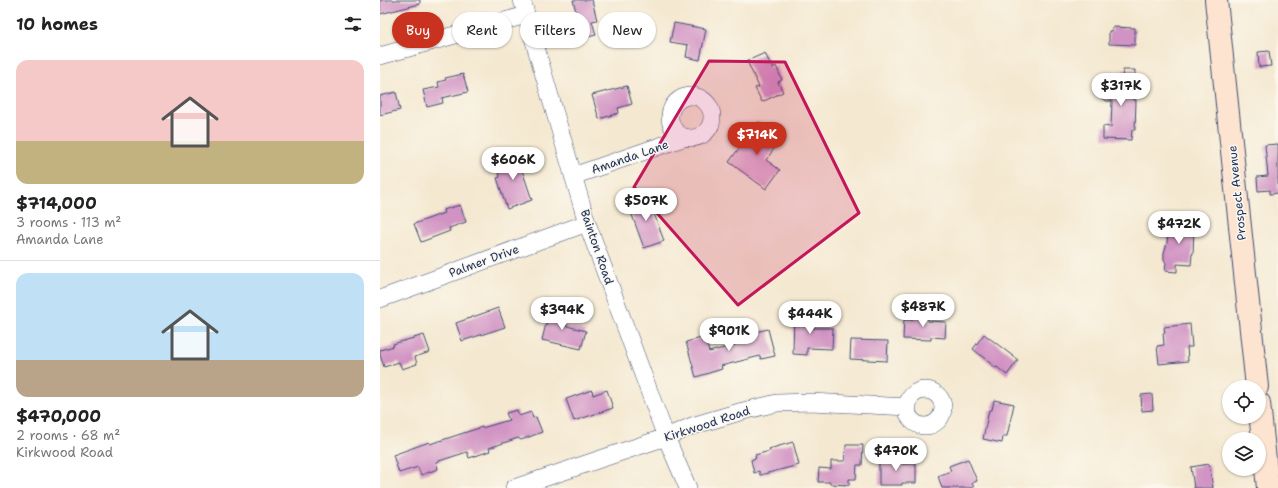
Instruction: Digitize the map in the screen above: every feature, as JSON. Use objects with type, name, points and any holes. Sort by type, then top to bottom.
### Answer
[{"type":"main road","name":"Prospect Avenue","points":[[1216,0],[1256,380]]},
{"type":"main road","points":[[1261,424],[1268,488]]},
{"type":"street","points":[[380,56],[524,7]]},
{"type":"street","name":"Bainton Road","points":[[524,7],[588,223],[666,437],[688,488]]},
{"type":"street","name":"Amanda Lane","points":[[574,176],[686,137]]},
{"type":"street","name":"Palmer Drive","points":[[380,299],[588,223]]},
{"type":"street","name":"Kirkwood Road","points":[[514,488],[666,437],[692,426],[777,403],[811,402],[908,407]]},
{"type":"highlighted area","points":[[709,61],[785,62],[859,213],[738,305],[634,187]]},
{"type":"building","points":[[380,0],[420,0],[420,4],[380,14]]},
{"type":"building","points":[[573,0],[592,0],[597,20],[592,21],[596,35],[590,36],[590,12],[576,12]]},
{"type":"building","points":[[674,23],[706,29],[700,60],[686,57],[688,45],[670,42]]},
{"type":"building","points":[[1112,27],[1135,28],[1135,45],[1109,44],[1109,31],[1112,31]]},
{"type":"building","points":[[1269,51],[1271,66],[1259,67],[1258,52]]},
{"type":"building","points":[[765,53],[772,68],[776,66],[782,80],[778,82],[783,92],[762,102],[755,88],[759,87],[747,61]]},
{"type":"building","points":[[1123,70],[1135,70],[1135,130],[1132,130],[1131,140],[1103,139],[1103,126],[1111,127],[1112,101],[1107,101],[1101,98],[1101,91],[1108,87],[1108,78],[1122,79]]},
{"type":"building","points":[[463,74],[468,92],[442,98],[443,103],[427,107],[423,90],[439,87],[438,82],[446,80],[445,78]]},
{"type":"building","points":[[627,86],[632,104],[618,108],[619,113],[599,119],[592,95]]},
{"type":"building","points":[[396,92],[400,110],[380,115],[380,96]]},
{"type":"building","points":[[758,122],[781,139],[766,160],[780,170],[766,189],[729,162]]},
{"type":"building","points":[[1278,144],[1278,193],[1270,194],[1270,190],[1258,191],[1257,177],[1268,176],[1265,145]]},
{"type":"building","points":[[518,153],[532,200],[507,209],[497,178],[500,177],[494,161]]},
{"type":"building","points":[[648,197],[664,241],[644,248],[628,204]]},
{"type":"building","points":[[460,205],[466,222],[449,228],[450,231],[421,242],[414,224],[444,213],[443,210]]},
{"type":"building","points":[[1169,221],[1193,222],[1194,227],[1191,265],[1177,264],[1177,272],[1165,271],[1166,263],[1164,253],[1167,243]]},
{"type":"building","points":[[498,308],[505,327],[462,341],[456,323]]},
{"type":"building","points":[[550,308],[566,312],[563,325],[586,331],[581,349],[542,340]]},
{"type":"building","points":[[913,311],[928,313],[928,321],[946,322],[945,338],[931,337],[931,340],[903,339],[904,320],[912,320]]},
{"type":"building","points":[[794,312],[812,313],[812,328],[833,328],[832,349],[807,348],[807,355],[793,354]]},
{"type":"building","points":[[1190,324],[1192,347],[1187,347],[1188,361],[1159,364],[1157,346],[1164,345],[1164,327]]},
{"type":"building","points":[[768,329],[775,356],[761,359],[760,356],[721,366],[722,369],[696,377],[686,342],[705,337],[709,352],[735,345],[734,342],[748,338],[747,334]]},
{"type":"building","points":[[984,334],[1018,360],[1007,375],[973,349]]},
{"type":"building","points":[[424,335],[430,352],[415,357],[417,364],[402,369],[399,362],[384,367],[380,350],[394,346],[393,344]]},
{"type":"building","points":[[851,340],[888,341],[887,361],[850,359]]},
{"type":"building","points":[[592,390],[593,395],[607,390],[613,408],[574,421],[566,399]]},
{"type":"building","points":[[1152,394],[1153,410],[1142,411],[1141,395]]},
{"type":"building","points":[[994,400],[1014,404],[1007,436],[1003,436],[1002,443],[983,439],[989,410],[992,410]]},
{"type":"building","points":[[517,410],[519,416],[531,412],[533,418],[536,417],[542,432],[521,440],[518,438],[489,448],[490,451],[469,458],[467,452],[436,462],[438,469],[421,475],[418,467],[399,473],[393,455],[429,442],[430,444],[509,420],[506,413]]},
{"type":"building","points":[[793,442],[799,465],[760,475],[759,471],[754,473],[751,460],[756,458],[755,455]]},
{"type":"building","points":[[846,445],[863,445],[862,465],[857,465],[856,479],[849,479],[849,485],[818,482],[819,468],[831,469],[831,461],[845,461]]},
{"type":"building","points":[[879,459],[902,459],[902,464],[916,464],[916,483],[902,483],[902,485],[879,485]]},
{"type":"building","points":[[968,459],[977,481],[972,483],[974,488],[942,488],[938,476],[951,471],[949,466]]},
{"type":"building","points":[[1209,464],[1213,488],[1194,488],[1191,467]]}]
